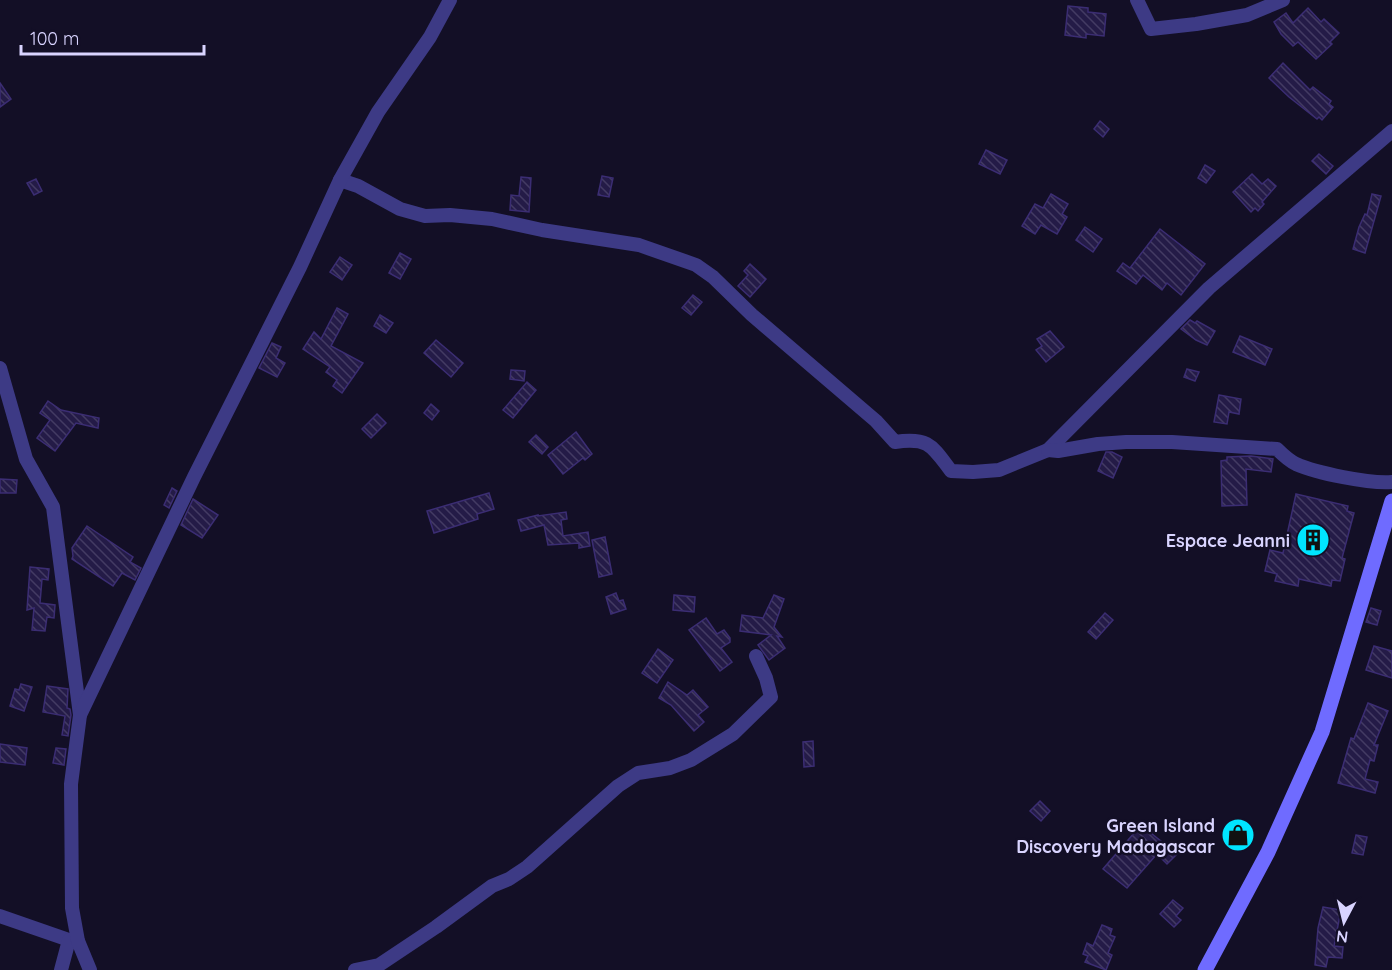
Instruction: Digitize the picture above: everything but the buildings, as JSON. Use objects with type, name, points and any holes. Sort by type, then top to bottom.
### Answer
[{"type":"main road","points":[[1205,970],[1268,852],[1322,732],[1392,501]]},
{"type":"street","points":[[80,715],[194,477],[300,267],[340,180],[378,112],[430,37],[450,0]]},
{"type":"street","points":[[1137,0],[1151,29],[1247,15],[1283,0]]},
{"type":"street","points":[[1048,450],[1209,288],[1392,131]]},
{"type":"street","points":[[340,180],[358,186],[400,209],[425,216],[450,215],[492,219],[542,230],[639,245],[696,265],[713,277],[752,315],[876,421],[895,442],[911,440],[930,444],[951,471],[999,470],[1048,450],[1098,444],[1172,441],[1277,449],[1296,464],[1321,472],[1392,482]]},
{"type":"street","points":[[0,368],[26,459],[53,507],[80,715],[71,784],[74,940],[90,970]]},
{"type":"street","points":[[355,970],[379,965],[492,886],[509,879],[527,867],[618,786],[638,773],[681,764],[733,734],[771,697],[766,678],[756,656]]},
{"type":"street","points":[[0,916],[74,940]]},
{"type":"street","points":[[62,970],[74,940]]},
{"type":"place","name":"Espace Jeanni","points":[[1313,540]]},
{"type":"place","name":"Green Island Discovery Madagascar","points":[[1238,835]]}]
